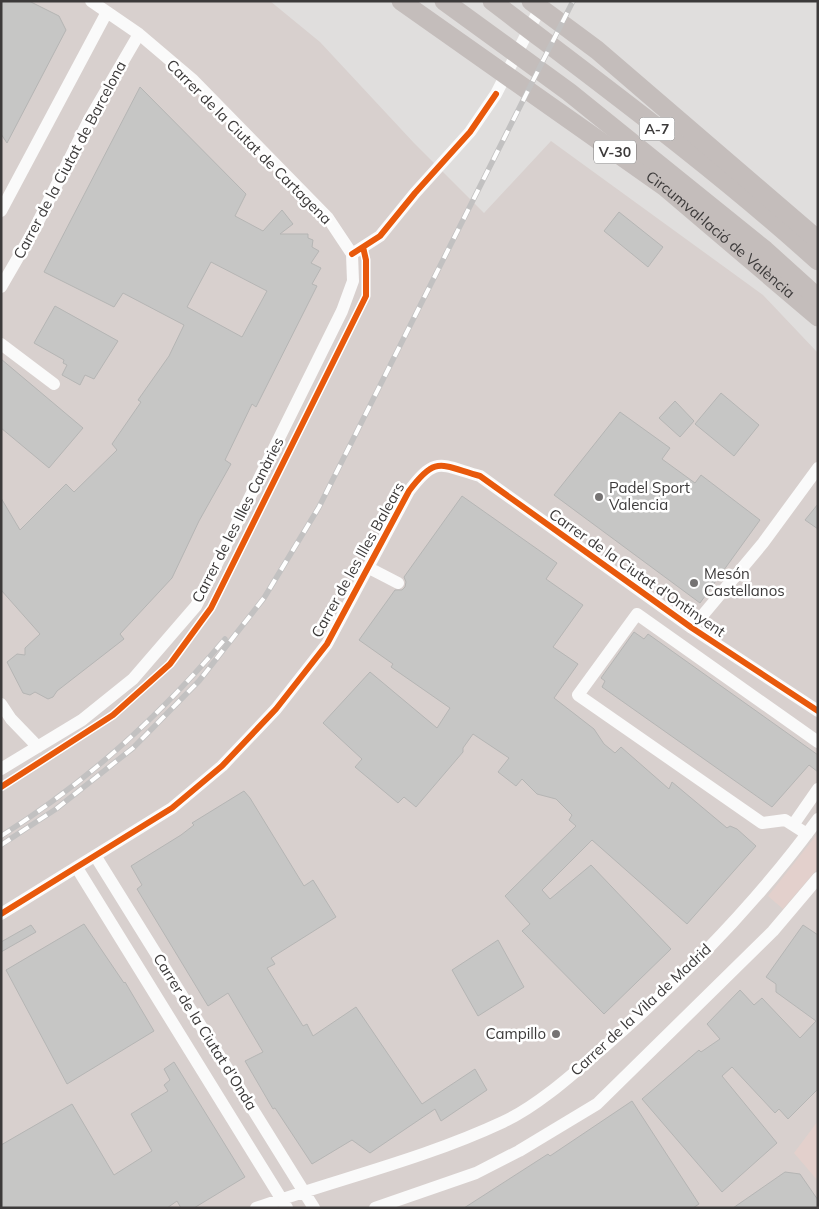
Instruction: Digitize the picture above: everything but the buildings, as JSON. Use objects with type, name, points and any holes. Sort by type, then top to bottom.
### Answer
[{"type":"highway","name":"Circumval·lació de València","points":[[401,1],[665,186],[818,317]]},
{"type":"highway","name":"A-7","points":[[444,1],[569,92],[765,250],[818,298]]},
{"type":"highway","name":"A-7","points":[[492,1],[630,107],[783,230],[818,261]]},
{"type":"highway","points":[[532,1],[597,50],[818,240]]},
{"type":"street","name":"Carrer de la Ciutat de Cartagena","points":[[91,1],[139,34],[192,79],[328,218],[352,254]]},
{"type":"street","points":[[352,254],[380,236],[415,193],[470,132],[496,94],[543,1]]},
{"type":"street","points":[[1,210],[106,12]]},
{"type":"street","name":"Carrer de la Ciutat de Barcelona","points":[[1,287],[34,230],[90,118],[139,34]]},
{"type":"street","name":"Carrer de les Illes Canàries","points":[[2,768],[82,720],[133,679],[196,606],[342,311],[353,281],[352,254]]},
{"type":"street","points":[[1,344],[54,384]]},
{"type":"street","name":"Carrer de les Illes Balears","points":[[1,914],[96,857],[172,808],[222,766],[276,708],[327,644],[409,491],[424,471],[438,465]]},
{"type":"street","name":"Carrer de la Ciutat d'Ontinyent","points":[[438,465],[480,476],[692,628],[818,711]]},
{"type":"street","points":[[692,628],[764,543],[818,468]]},
{"type":"street","points":[[369,568],[398,583]]},
{"type":"street","points":[[807,834],[785,820],[762,822],[578,695],[637,614],[816,738]]},
{"type":"street","points":[[1,704],[11,719],[38,747]]},
{"type":"street","points":[[793,824],[818,790]]},
{"type":"street","name":"Carrer de la Vila de Madrid","points":[[256,1208],[284,1204],[304,1192],[400,1162],[473,1135],[505,1121],[564,1082],[631,1024],[748,907],[818,819]]},
{"type":"street","name":"Carrer de la Ciutat d’Onda","points":[[96,857],[314,1208]]},
{"type":"street","name":"Carrer de la Ciutat d’Onda","points":[[77,868],[284,1204]]},
{"type":"street","points":[[375,1208],[476,1173],[519,1151],[596,1104],[773,931],[818,878]]},
{"type":"shaded area","points":[[1,1],[270,1],[320,42],[414,143],[484,213],[551,141],[763,295],[818,353],[818,1208],[1,1208]]},
{"type":"shaded area","points":[[818,833],[818,868],[783,909],[768,896]]},
{"type":"shaded area","points":[[818,1121],[818,1181],[794,1153]]},
{"type":"railway","points":[[1,845],[56,809],[133,748],[199,681],[264,598],[319,507],[573,1]]},
{"type":"railway","points":[[1,836],[63,793],[121,746],[175,695],[225,639]]},
{"type":"cycle path","points":[[352,254],[380,236],[415,193],[470,132],[496,94]]},
{"type":"cycle path","points":[[1,787],[113,715],[170,664],[211,608],[366,296],[366,260],[363,247]]},
{"type":"cycle path","points":[[1,914],[172,808],[222,766],[276,709],[327,644],[409,491],[426,472],[440,466],[447,466],[480,476],[692,628],[818,711]]},
{"type":"place","name":"Padel Sport Valencia","points":[[599,497]]},
{"type":"place","name":"Mesón Castellanos","points":[[694,583]]},
{"type":"place","name":"Campillo","points":[[556,1034]]}]
